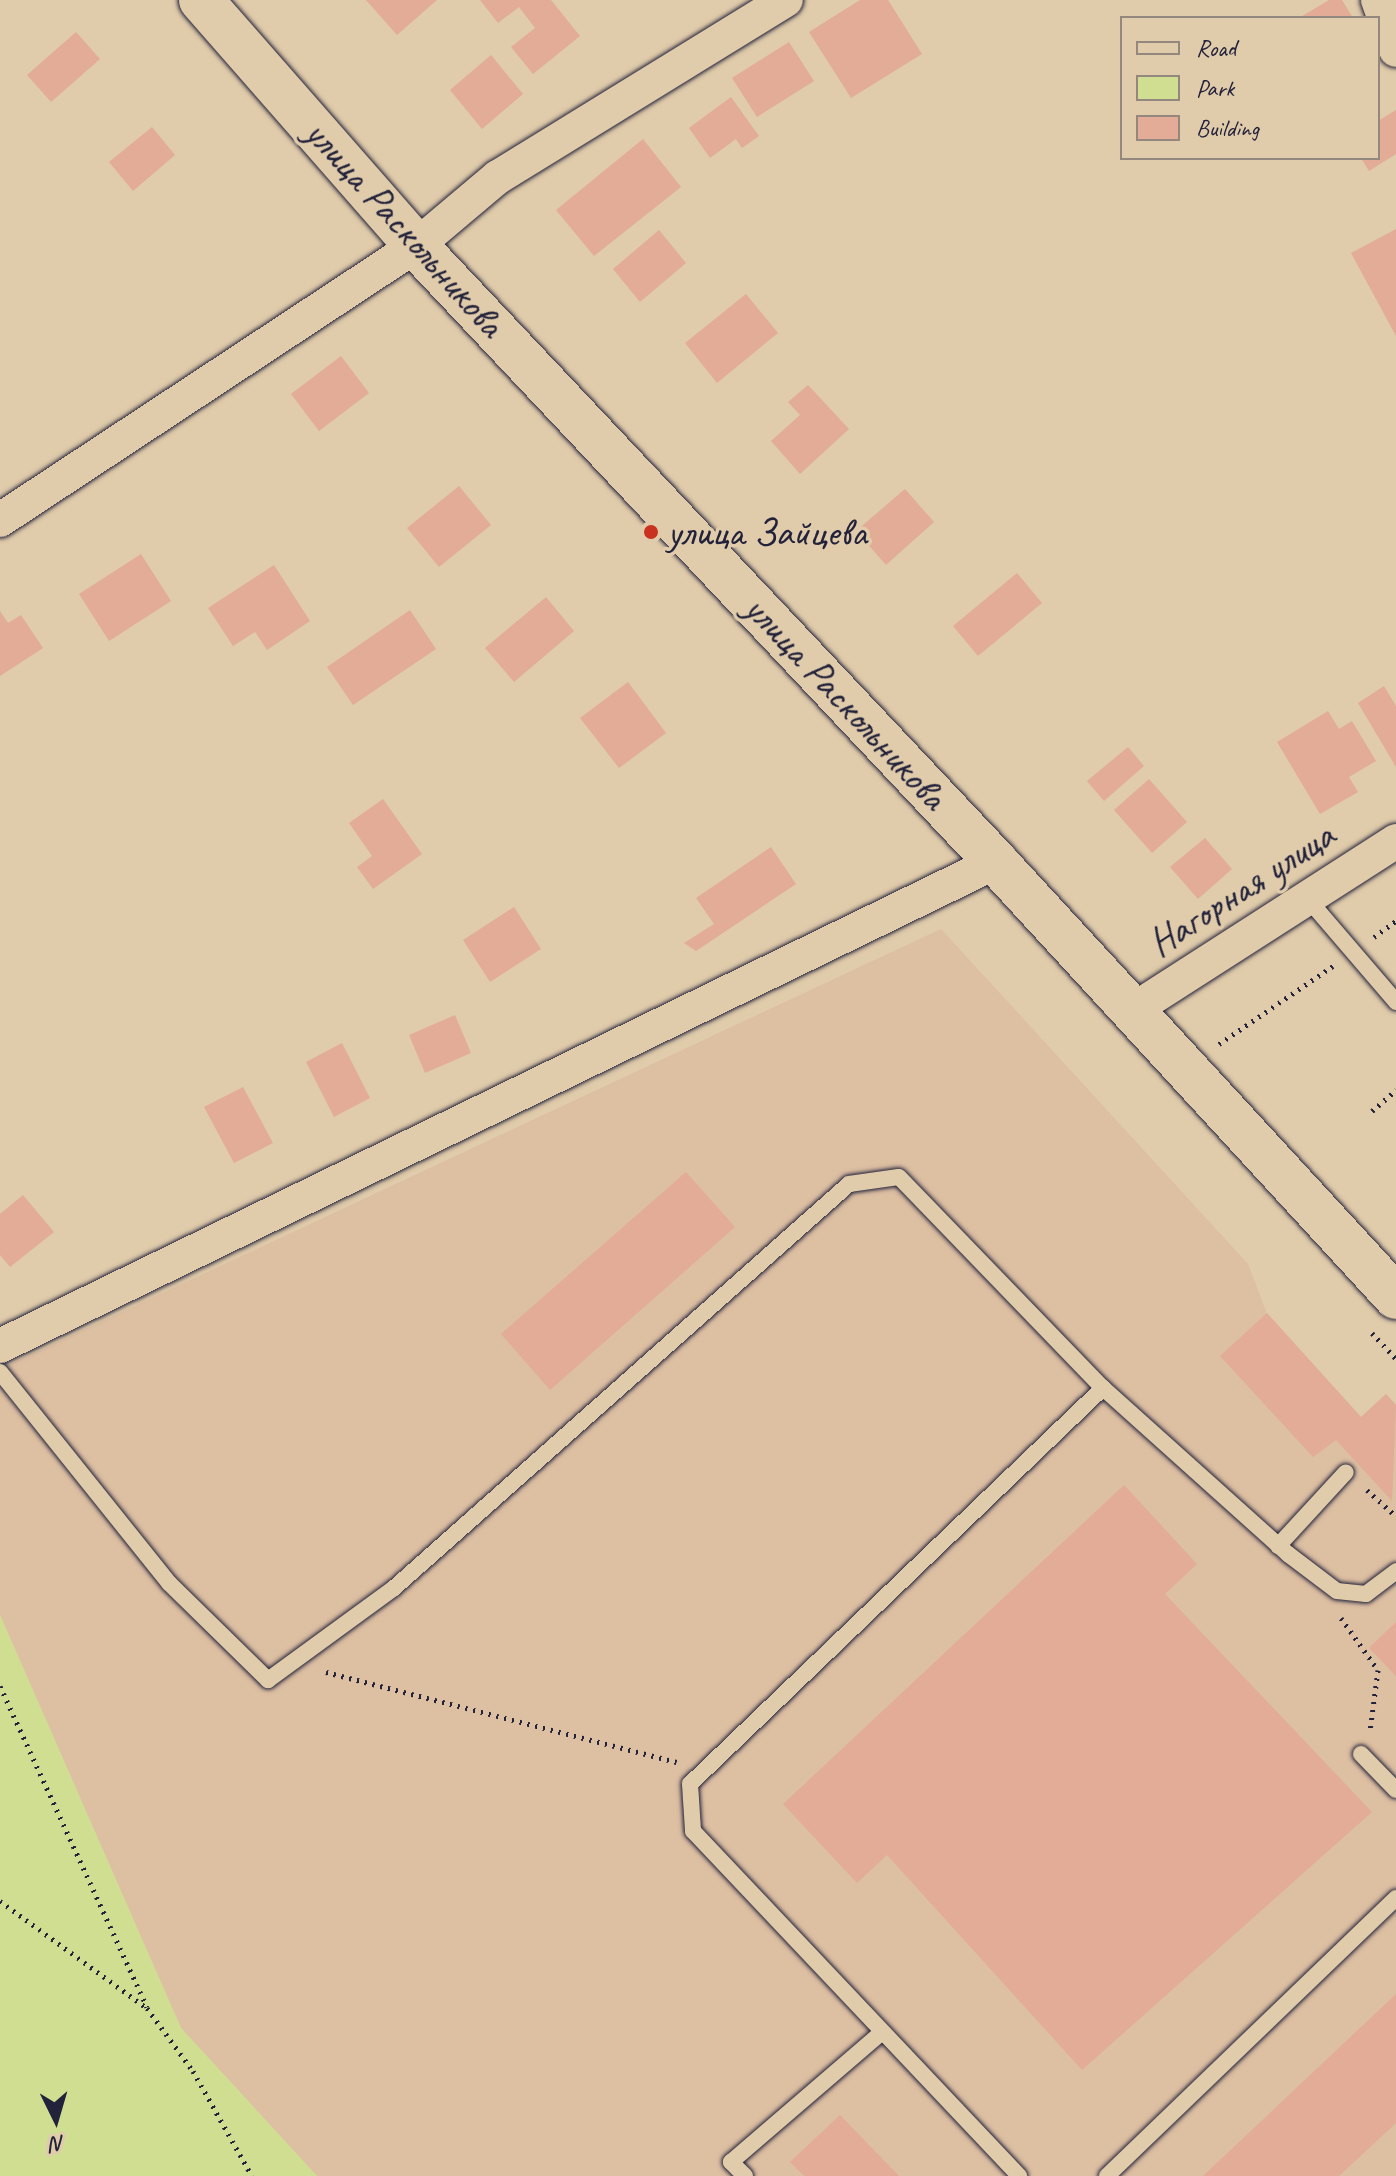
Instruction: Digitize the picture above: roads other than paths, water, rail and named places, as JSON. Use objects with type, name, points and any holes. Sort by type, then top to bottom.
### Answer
[{"type":"main road","name":"улица Раскольникова","points":[[201,0],[416,246],[996,862],[1396,1297]]},
{"type":"street","points":[[0,520],[416,246],[498,177],[786,0]]},
{"type":"street","points":[[1378,0],[1396,50]]},
{"type":"street","name":"Нагорная улица","points":[[1133,1010],[1396,841]]},
{"type":"street","points":[[0,1346],[996,862]]},
{"type":"lane","points":[[1307,898],[1396,1002]]},
{"type":"lane","points":[[0,1372],[191,1604],[268,1680],[394,1588],[849,1184],[899,1177],[1103,1388],[1278,1546],[1337,1591],[1366,1594],[1396,1571]]},
{"type":"lane","points":[[1019,2176],[693,1831],[690,1784],[1103,1388]]},
{"type":"lane","points":[[1278,1546],[1346,1472]]},
{"type":"lane","points":[[1361,1754],[1396,1790]]},
{"type":"lane","points":[[1107,2176],[1396,1898]]},
{"type":"lane","points":[[745,2176],[731,2162],[882,2032]]},
{"type":"place","name":"улица Зайцева","points":[[651,532]]}]
